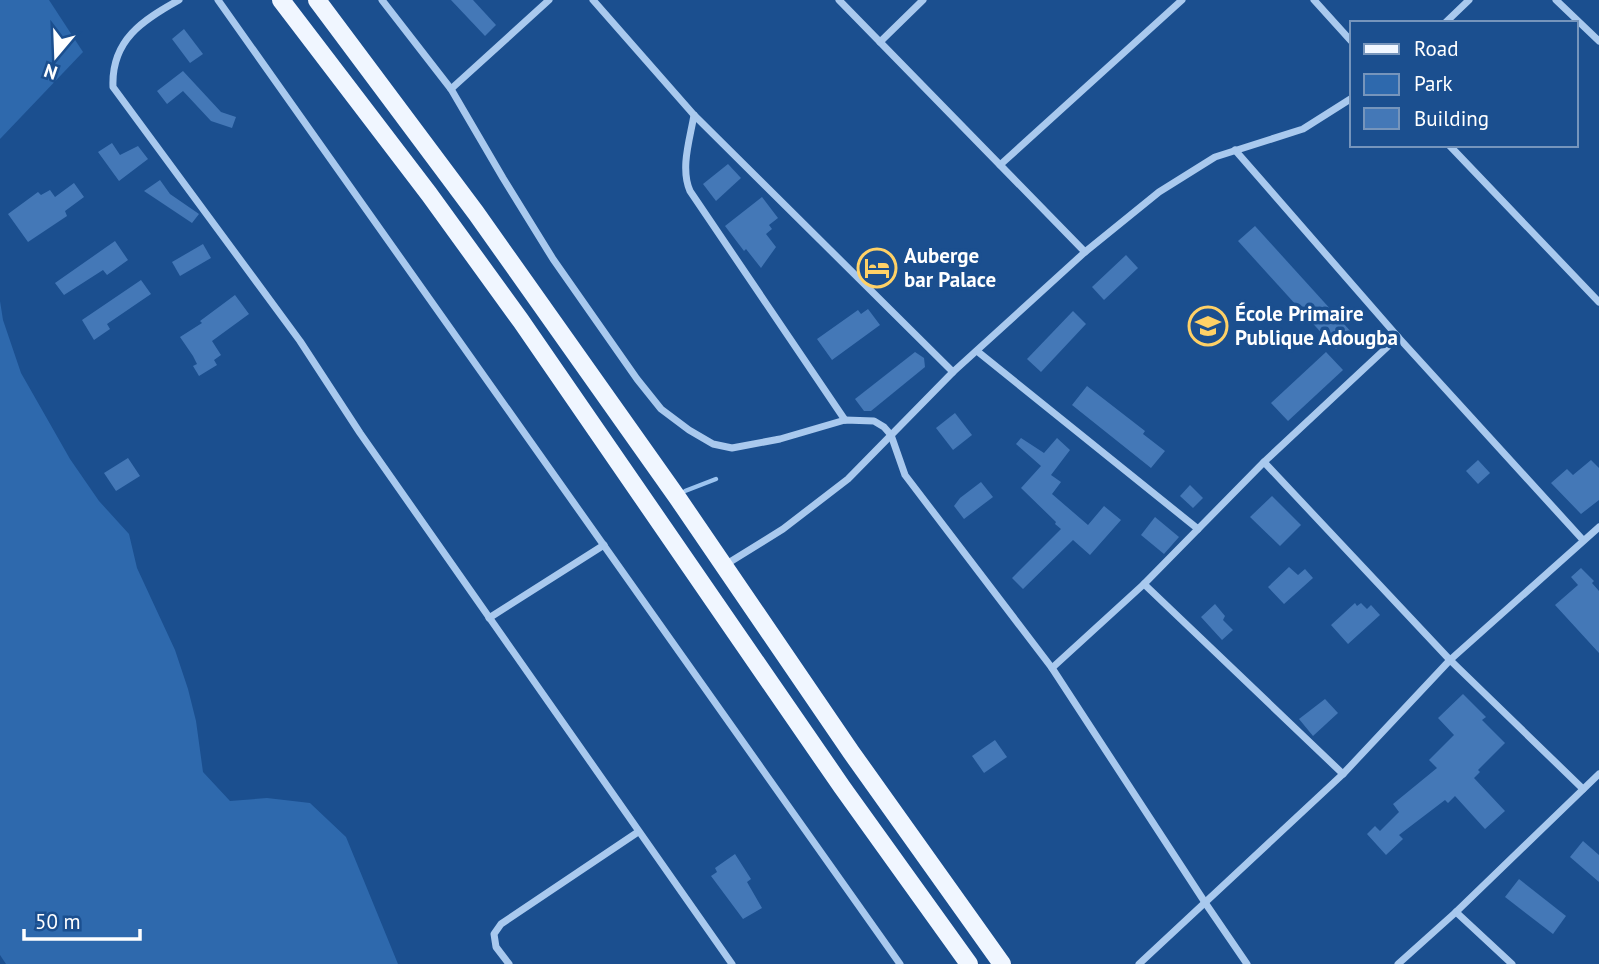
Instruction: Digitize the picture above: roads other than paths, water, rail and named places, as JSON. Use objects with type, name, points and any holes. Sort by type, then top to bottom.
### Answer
[{"type":"main road","points":[[281,0],[429,194],[521,321],[842,787],[969,964]]},
{"type":"main road","points":[[317,0],[476,213],[1002,964]]},
{"type":"street","points":[[179,0],[136,27],[125,40],[114,66],[113,87],[300,341],[359,433],[732,964]]},
{"type":"street","points":[[218,0],[900,964]]},
{"type":"street","points":[[382,0],[451,89],[553,258],[661,409],[713,444],[732,449],[780,439],[845,420],[874,421],[884,427],[891,435],[905,475],[1052,668],[1247,964]]},
{"type":"street","points":[[451,89],[549,0]]},
{"type":"street","points":[[593,0],[694,116],[953,372]]},
{"type":"street","points":[[839,0],[1085,252]]},
{"type":"street","points":[[880,42],[923,0]]},
{"type":"street","points":[[1000,165],[1182,0]]},
{"type":"street","points":[[1314,0],[1350,40]]},
{"type":"street","points":[[1447,21],[1469,0]]},
{"type":"street","points":[[1556,0],[1599,41]]},
{"type":"street","points":[[724,565],[817,505],[848,479],[953,372],[1085,252],[1160,191],[1215,157],[1303,129],[1350,99]]},
{"type":"street","points":[[694,116],[685,181],[845,420]]},
{"type":"street","points":[[1451,147],[1599,302]]},
{"type":"street","points":[[1235,150],[1398,337],[1583,540]]},
{"type":"street","points":[[1052,668],[1144,584],[1264,462],[1398,337]]},
{"type":"street","points":[[977,351],[1198,529]]},
{"type":"street","points":[[1264,462],[1450,660],[1583,789]]},
{"type":"street","points":[[1139,964],[1343,774],[1450,660],[1599,527]]},
{"type":"street","points":[[489,618],[604,545]]},
{"type":"street","points":[[1144,584],[1343,774]]},
{"type":"street","points":[[1398,964],[1599,774]]},
{"type":"street","points":[[509,964],[496,947],[494,934],[501,924],[638,832]]},
{"type":"street","points":[[1456,912],[1512,964]]},
{"type":"waterway","points":[[685,491],[716,479]]},
{"type":"place","name":"Auberge bar Palace","points":[[877,268]]},
{"type":"place","name":"École Primaire Publique Adougba","points":[[1208,326]]}]
